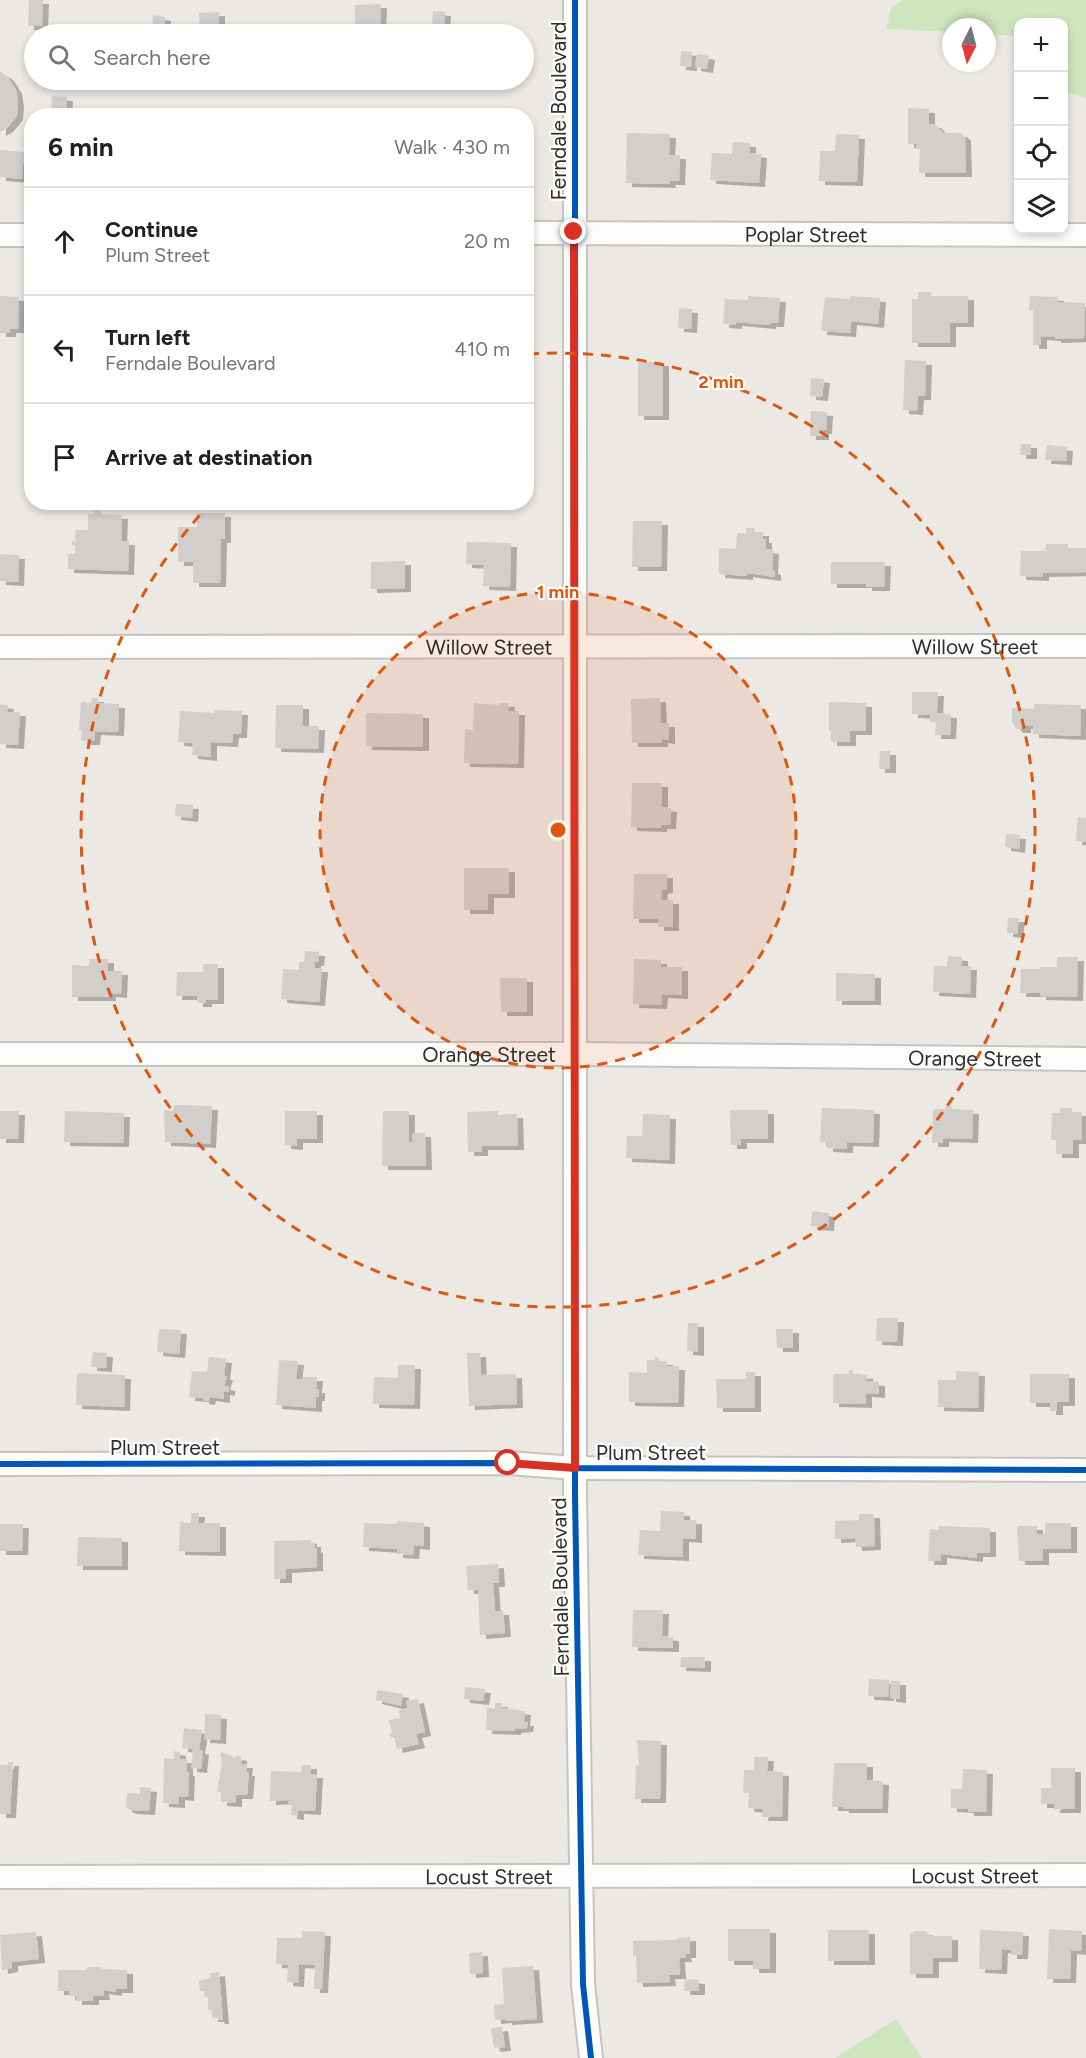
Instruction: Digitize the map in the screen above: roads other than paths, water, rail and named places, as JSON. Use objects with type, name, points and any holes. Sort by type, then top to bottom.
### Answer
[{"type":"street","name":"Ferndale Boulevard","points":[[575,0],[575,1468],[583,1984],[591,2058]]},
{"type":"street","name":"Poplar Street","points":[[534,233],[1086,235]]},
{"type":"street","points":[[0,235],[24,235]]},
{"type":"street","name":"Willow Street","points":[[0,647],[1086,646]]},
{"type":"street","name":"Orange Street","points":[[0,1054],[575,1054],[1086,1059]]},
{"type":"street","name":"Plum Street","points":[[0,1464],[508,1463],[575,1468],[1086,1470]]},
{"type":"street","name":"Locust Street","points":[[0,1877],[1086,1875]]}]
